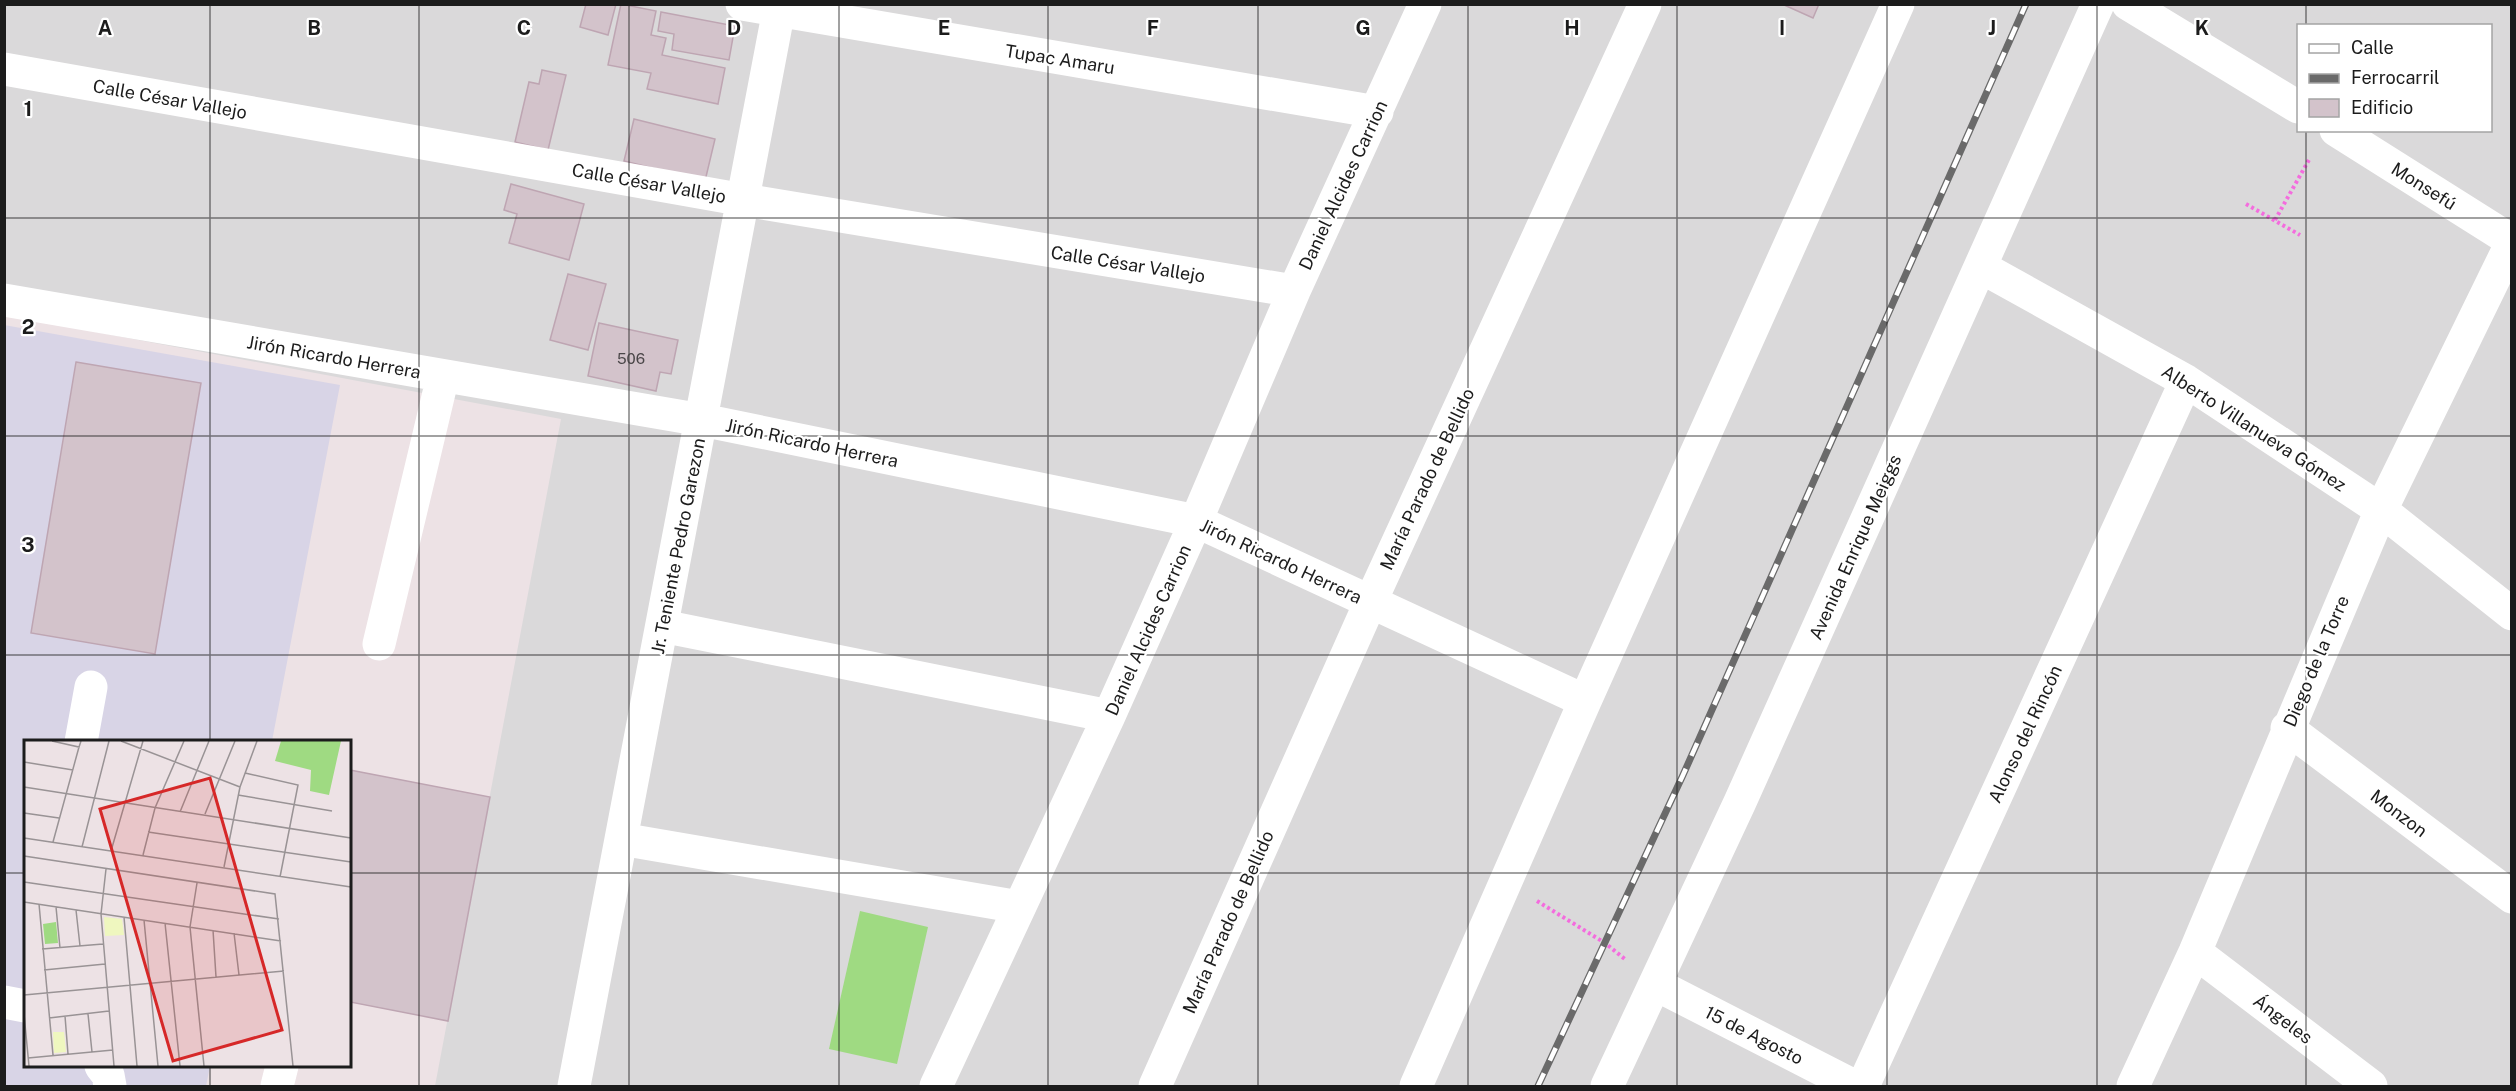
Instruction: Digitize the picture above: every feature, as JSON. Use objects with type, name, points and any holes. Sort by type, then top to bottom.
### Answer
[{"type":"street","name":"Tupac Amaru","points":[[742,4],[780,8],[1377,112]]},
{"type":"street","name":"Daniel Alcides Carrion","points":[[936,1086],[1109,716],[1196,521],[1294,291],[1425,4]]},
{"type":"street","name":"María Parado de Bellido","points":[[1155,1086],[1370,603],[1645,4]]},
{"type":"street","points":[[1416,1086],[1585,701],[1898,4]]},
{"type":"street","name":"Avenida Enrique Meiggs","points":[[1607,1086],[1740,802],[2098,4]]},
{"type":"street","points":[[2128,4],[2297,106]]},
{"type":"street","name":"Jr. Teniente Pedro Garezon","points":[[574,1086],[780,8]]},
{"type":"street","name":"Calle César Vallejo","points":[[4,69],[744,200],[1294,291]]},
{"type":"street","name":"Monsefú","points":[[2325,140],[2511,242]]},
{"type":"street","name":"Diego de la Torre","points":[[2133,1086],[2194,952],[2381,510],[2511,242]]},
{"type":"street","name":"Alberto Villanueva Gómez","points":[[1981,267],[2186,381],[2381,510],[2511,614]]},
{"type":"street","name":"Jirón Ricardo Herrera","points":[[4,300],[702,420],[1196,521],[1585,701]]},
{"type":"street","points":[[379,644],[443,376]]},
{"type":"street","name":"Alonso del Rincón","points":[[1863,1086],[2186,381]]},
{"type":"street","points":[[662,626],[1109,716]]},
{"type":"street","points":[[81,740],[91,687]]},
{"type":"street","name":"Monzon","points":[[2287,728],[2511,897]]},
{"type":"street","points":[[621,839],[1019,907]]},
{"type":"street","name":"Ángeles","points":[[2194,952],[2371,1086]]},
{"type":"street","name":"15 de Agosto","points":[[1655,984],[1854,1086]]},
{"type":"street","points":[[4,1002],[24,1005]]},
{"type":"street","points":[[102,1067],[108,1075],[110,1086]]},
{"type":"street","points":[[277,1086],[282,1067]]},
{"type":"path","points":[[2275,220],[2325,140]]},
{"type":"path","points":[[2246,204],[2300,235]]},
{"type":"path","points":[[1506,882],[1605,943],[1655,984]]},
{"type":"shaded area","points":[[4,5],[2511,5],[2511,1086],[435,1086],[561,419],[5,315]]},
{"type":"shaded area","points":[[4,325],[340,385],[272,740],[24,740],[24,1067],[210,1067],[206,1086],[5,1086]]},
{"type":"green space","points":[[860,911],[928,927],[897,1064],[829,1049]]},
{"type":"building","points":[[586,4],[616,4],[608,35],[580,27]]},
{"type":"building","points":[[621,4],[656,11],[651,35],[666,38],[662,55],[725,68],[718,104],[647,89],[651,73],[608,65]]},
{"type":"building","points":[[1782,4],[1819,4],[1813,18]]},
{"type":"building","points":[[661,12],[735,26],[729,60],[672,50],[674,34],[658,31]]},
{"type":"building","points":[[542,70],[566,75],[548,150],[515,142],[529,82],[539,84]]},
{"type":"building","points":[[634,119],[715,139],[705,181],[624,161]]},
{"type":"building","points":[[511,184],[584,204],[569,260],[509,243],[517,214],[504,210]]},
{"type":"building","points":[[568,274],[606,284],[588,350],[550,340]]},
{"type":"building","points":[[599,323],[678,340],[671,374],[660,372],[656,391],[588,376]]},
{"type":"building","points":[[76,362],[201,383],[155,654],[31,633]]},
{"type":"building","points":[[351,770],[490,797],[448,1021],[351,1002]]},
{"type":"railway","points":[[1538,1086],[1683,775],[2026,4]]}]
